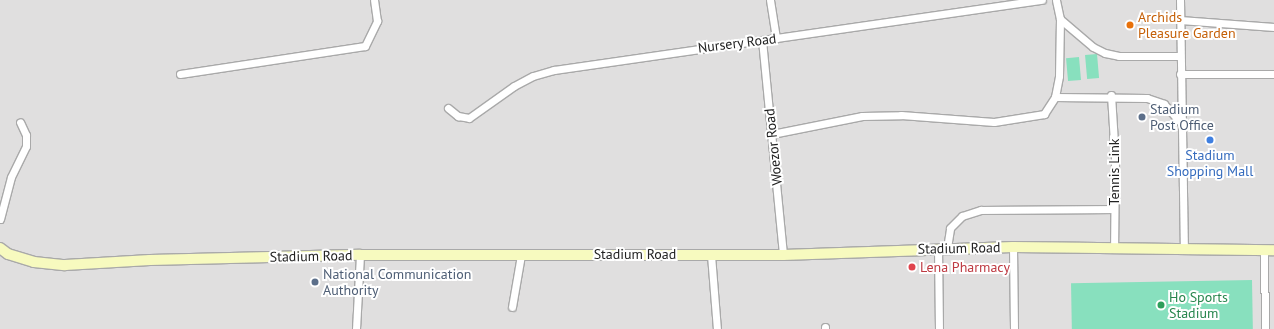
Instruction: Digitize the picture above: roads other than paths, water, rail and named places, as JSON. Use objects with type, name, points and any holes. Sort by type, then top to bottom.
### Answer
[{"type":"main road","name":"Stadium Road","points":[[0,248],[8,254],[34,262],[65,265],[150,260],[360,255],[783,255],[942,248],[1013,247],[1269,250]]},
{"type":"street","points":[[180,74],[365,46],[377,21],[374,0]]},
{"type":"street","points":[[770,0],[776,39]]},
{"type":"street","name":"Nursery Road","points":[[448,108],[458,116],[470,118],[514,86],[533,76],[554,70],[776,39],[1022,1],[1042,0]]},
{"type":"street","points":[[772,134],[862,116],[900,115],[994,122],[1036,117],[1044,114],[1055,97],[1059,76],[1060,19],[1056,0]]},
{"type":"street","points":[[1180,0],[1184,248]]},
{"type":"street","points":[[1060,19],[1093,47],[1105,53],[1119,56],[1180,56]]},
{"type":"street","points":[[1180,20],[1274,27]]},
{"type":"street","name":"Woezor Road","points":[[762,40],[783,255]]},
{"type":"street","points":[[1180,74],[1274,74]]},
{"type":"street","points":[[1055,97],[1111,95],[1147,98],[1159,101],[1169,107],[1181,123]]},
{"type":"street","name":"Tennis Link","points":[[1111,95],[1114,248]]},
{"type":"street","points":[[0,219],[11,177],[26,146],[26,135],[20,122]]},
{"type":"street","points":[[939,329],[942,248],[950,228],[962,216],[981,210],[1114,209]]},
{"type":"street","points":[[1013,247],[1014,329]]},
{"type":"street","points":[[1265,329],[1269,250]]},
{"type":"street","points":[[711,254],[717,329]]},
{"type":"street","points":[[356,329],[360,255]]},
{"type":"street","points":[[512,307],[521,255]]},
{"type":"place","name":"Archids Pleasure Garden","points":[[1130,25]]},
{"type":"place","name":"Stadium Post Office","points":[[1142,117]]},
{"type":"place","name":"Stadium Shopping Mall","points":[[1210,140]]},
{"type":"place","name":"Lena Pharmacy","points":[[912,267]]},
{"type":"place","name":"National Communication Authority","points":[[315,282]]},
{"type":"place","name":"Ho Sports Stadium","points":[[1161,305]]}]
